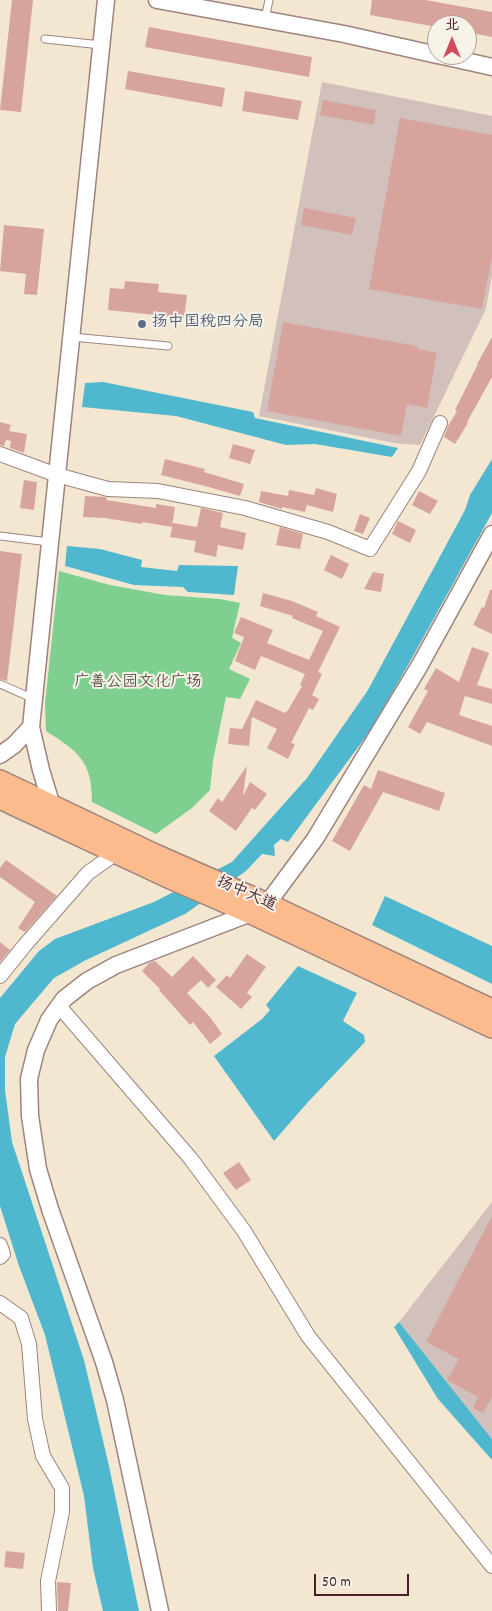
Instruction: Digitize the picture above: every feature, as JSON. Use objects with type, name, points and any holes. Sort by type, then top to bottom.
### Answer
[{"type":"main road","name":"扬中大道","points":[[0,781],[52,806],[120,846]]},
{"type":"main road","name":"扬中大道","points":[[0,798],[120,846],[259,909],[492,1010]]},
{"type":"main road","name":"扬中大道","points":[[259,909],[492,1027]]},
{"type":"street","points":[[52,806],[31,727],[106,0]]},
{"type":"street","points":[[157,0],[344,34],[427,53]]},
{"type":"street","points":[[477,64],[492,67]]},
{"type":"street","points":[[0,454],[57,475],[108,489],[158,491],[245,508],[328,532],[370,549],[418,471],[440,423]]},
{"type":"street","points":[[160,1611],[115,1400],[104,1362],[50,1209],[38,1169],[30,1116],[29,1079],[36,1050],[49,1020],[64,999],[87,981],[116,965],[259,909],[315,839],[420,665],[492,534]]},
{"type":"street","points":[[0,755],[14,745],[31,727]]},
{"type":"street","points":[[0,976],[88,873],[120,846]]},
{"type":"street","points":[[59,1006],[191,1159],[244,1231],[308,1336],[492,1566]]},
{"type":"street","points":[[0,1245],[3,1254],[0,1258]]},
{"type":"street","points":[[0,1303],[21,1318],[29,1344],[35,1419],[43,1456],[62,1488],[62,1512],[48,1580],[49,1611]]},
{"type":"lane","points":[[265,20],[268,0]]},
{"type":"lane","points":[[45,39],[101,45]]},
{"type":"lane","points":[[71,337],[168,346]]},
{"type":"lane","points":[[0,536],[50,542]]},
{"type":"lane","points":[[0,684],[34,699]]},
{"type":"shaded area","points":[[322,82],[492,116],[492,275],[486,309],[420,445],[394,443],[259,416]]},
{"type":"shaded area","points":[[492,1202],[492,1439],[399,1322]]},
{"type":"green space","name":"广善公园文化广场","points":[[59,571],[110,585],[165,595],[220,599],[240,603],[232,638],[241,643],[229,669],[250,679],[240,699],[226,697],[213,761],[210,790],[192,808],[156,834],[92,802],[89,776],[81,759],[67,745],[46,731],[45,704]]},
{"type":"water","points":[[103,382],[253,412],[255,418],[398,448],[392,457],[315,444],[286,445],[176,416],[82,407],[85,383]]},
{"type":"water","points":[[492,459],[492,513],[370,731],[288,842],[281,839],[274,845],[275,856],[262,854],[246,871],[185,914],[86,960],[54,978],[15,1024],[5,1057],[5,1090],[12,1142],[84,1360],[109,1466],[139,1611],[103,1611],[93,1568],[84,1496],[45,1335],[19,1266],[0,1206],[0,998],[39,951],[55,939],[154,902],[232,862],[307,778],[368,690],[465,510],[470,495]]},
{"type":"water","points":[[67,546],[100,549],[142,560],[141,567],[177,571],[179,565],[238,566],[234,595],[188,592],[183,587],[134,585],[65,566]]},
{"type":"water","points":[[385,896],[492,946],[492,984],[372,925]]},
{"type":"water","points":[[298,966],[357,993],[343,1021],[364,1035],[365,1042],[274,1141],[214,1056],[262,1019],[270,1010],[266,1005]]},
{"type":"water","points":[[399,1322],[492,1439],[492,1460],[438,1399],[394,1327]]},
{"type":"building","points":[[12,0],[33,0],[21,112],[0,110]]},
{"type":"building","points":[[372,0],[425,0],[492,12],[492,37],[477,34],[477,15],[427,15],[427,25],[370,15]]},
{"type":"building","points":[[149,27],[312,57],[309,77],[145,47]]},
{"type":"building","points":[[128,71],[225,88],[222,107],[125,89]]},
{"type":"building","points":[[245,91],[302,101],[298,120],[242,111]]},
{"type":"building","points":[[323,100],[376,110],[374,125],[320,115]]},
{"type":"building","points":[[400,118],[492,135],[492,256],[482,309],[369,289]]},
{"type":"building","points":[[304,208],[356,218],[352,235],[301,225]]},
{"type":"building","points":[[4,225],[44,229],[37,295],[24,294],[26,274],[0,271]]},
{"type":"building","points":[[125,281],[159,284],[158,292],[187,295],[184,318],[108,310],[110,288],[124,289]]},
{"type":"building","points":[[283,322],[417,346],[417,349],[437,353],[427,408],[407,404],[401,436],[267,411]]},
{"type":"building","points":[[492,337],[492,377],[455,444],[444,437],[477,364]]},
{"type":"building","points":[[0,422],[11,425],[9,431],[27,434],[24,453],[10,448],[11,441],[6,440],[4,446],[0,445]]},
{"type":"building","points":[[233,444],[255,450],[250,464],[229,458]]},
{"type":"building","points":[[165,459],[205,469],[204,472],[244,484],[240,496],[161,475]]},
{"type":"building","points":[[24,480],[37,482],[34,510],[20,508]]},
{"type":"building","points":[[316,488],[337,494],[333,512],[307,505],[305,512],[282,507],[282,509],[259,502],[261,491],[288,496],[289,490],[314,495]]},
{"type":"building","points":[[419,491],[438,501],[430,514],[412,505]]},
{"type":"building","points":[[85,496],[105,497],[107,498],[106,500],[156,508],[156,504],[175,507],[172,527],[142,522],[142,524],[105,518],[83,517]]},
{"type":"building","points":[[201,508],[223,513],[220,527],[246,533],[243,550],[218,545],[216,557],[194,552],[196,541],[170,537],[173,523],[197,527]]},
{"type":"building","points":[[360,514],[370,518],[363,534],[354,531]]},
{"type":"building","points":[[398,521],[416,530],[410,543],[392,534]]},
{"type":"building","points":[[280,527],[303,534],[300,549],[276,545]]},
{"type":"building","points":[[0,551],[22,554],[7,681],[0,679]]},
{"type":"building","points":[[331,555],[349,564],[342,579],[324,570]]},
{"type":"building","points":[[373,572],[384,574],[381,592],[364,589]]},
{"type":"building","points":[[490,590],[492,590],[492,634],[473,625],[482,607],[484,608]]},
{"type":"building","points":[[263,593],[292,601],[318,612],[316,616],[340,627],[318,672],[322,674],[312,695],[319,699],[313,710],[309,708],[291,743],[295,744],[288,759],[267,748],[277,729],[252,717],[249,746],[228,744],[230,728],[242,729],[256,700],[285,713],[287,712],[302,686],[300,685],[305,674],[261,656],[255,670],[235,661],[244,637],[234,633],[241,617],[273,630],[267,643],[309,660],[323,631],[292,618],[293,616],[260,606]]},
{"type":"building","points":[[472,647],[489,653],[477,685],[492,689],[492,704],[465,696],[459,715],[492,726],[492,746],[427,722],[420,734],[408,727],[428,691],[424,689],[436,668],[459,682]]},
{"type":"building","points":[[247,766],[243,796],[250,782],[267,794],[255,810],[252,808],[236,831],[209,811],[218,798],[222,802]]},
{"type":"building","points":[[378,770],[445,793],[439,811],[383,792],[350,851],[332,841],[364,785],[371,789]]},
{"type":"building","points":[[6,860],[57,896],[25,932],[18,928],[35,902],[0,877],[0,868]]},
{"type":"building","points":[[0,942],[10,950],[0,962]]},
{"type":"building","points":[[247,954],[266,967],[247,993],[252,997],[241,1009],[216,987],[227,975],[230,978]]},
{"type":"building","points":[[193,956],[216,980],[208,988],[201,980],[187,993],[210,1017],[222,1034],[210,1044],[193,1022],[190,1025],[142,971],[149,963],[155,961],[172,977]]},
{"type":"building","points":[[239,1162],[251,1180],[236,1190],[223,1173]]},
{"type":"building","points":[[492,1216],[492,1397],[483,1413],[473,1408],[478,1397],[447,1380],[459,1359],[426,1342]]},
{"type":"building","points":[[6,1551],[25,1553],[23,1569],[4,1567]]},
{"type":"building","points":[[57,1582],[71,1583],[68,1611],[58,1611]]},
{"type":"place","name":"扬中国税四分局","points":[[142,324]]}]
